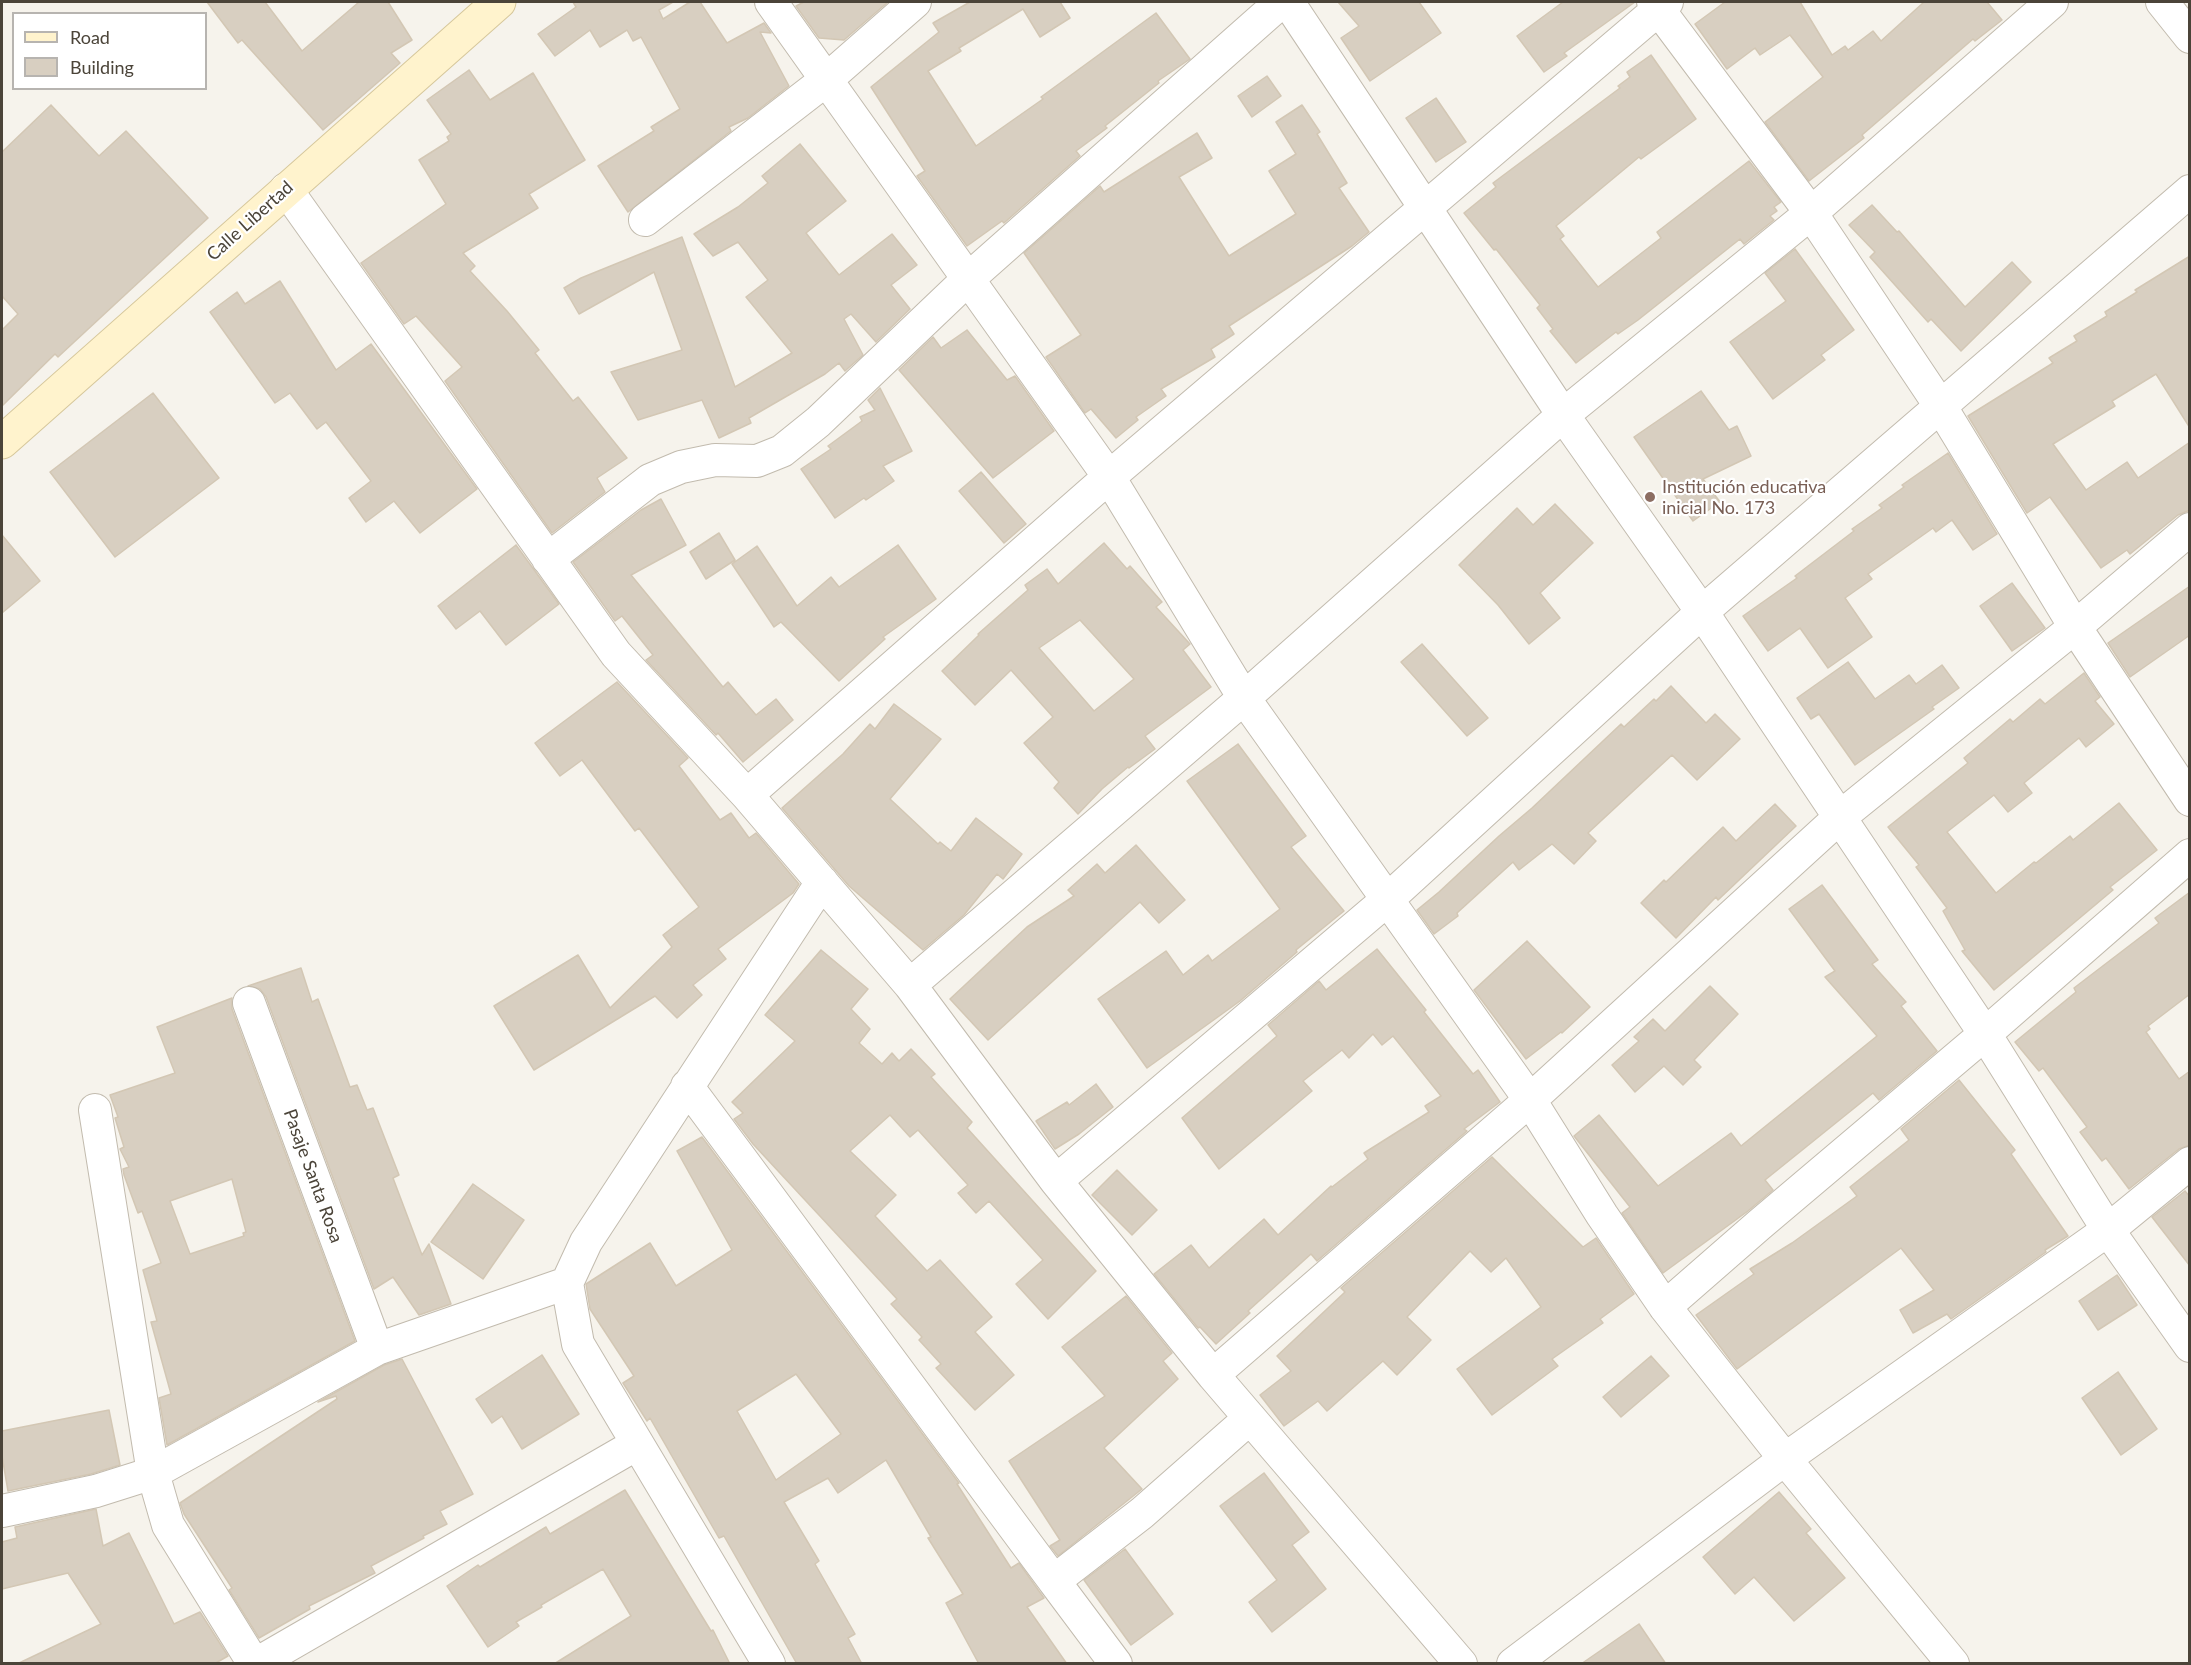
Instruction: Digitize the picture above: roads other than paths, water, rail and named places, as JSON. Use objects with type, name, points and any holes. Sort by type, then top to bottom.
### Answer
[{"type":"street","name":"Calle Libertad","points":[[2,442],[499,2]]},
{"type":"street","points":[[771,2],[1109,477],[1244,698],[1530,1100],[1602,1215],[1665,1307],[1940,1659]]},
{"type":"street","points":[[645,220],[826,80],[915,2]]},
{"type":"street","points":[[548,559],[650,480],[681,467],[716,460],[757,461],[782,451],[818,422],[968,280],[1281,2]]},
{"type":"street","points":[[1288,2],[1563,415],[1702,612],[1840,817],[1985,1034],[2108,1230],[2190,1346]]},
{"type":"street","points":[[910,985],[1244,698],[1563,415],[1811,213],[2052,2]]},
{"type":"street","points":[[2163,2],[2190,37]]},
{"type":"street","points":[[747,795],[1109,477],[1660,4],[1811,213],[1941,406],[2075,627],[2190,800]]},
{"type":"street","points":[[286,189],[616,654],[747,795],[910,985],[1056,1181],[1213,1375],[1461,1664]]},
{"type":"street","points":[[1056,1181],[1387,900],[1702,612],[2190,191]]},
{"type":"street","points":[[1213,1375],[1530,1100],[1840,817],[2075,627],[2190,529]]},
{"type":"street","points":[[1665,1307],[1985,1034],[2190,855]]},
{"type":"street","points":[[769,1664],[578,1344],[567,1283],[586,1242],[822,882]]},
{"type":"street","name":"Pasaje Santa Rosa","points":[[249,1004],[377,1349]]},
{"type":"street","points":[[687,1086],[1116,1664]]},
{"type":"street","points":[[95,1110],[153,1473],[168,1525],[255,1664],[638,1444]]},
{"type":"street","points":[[1513,1664],[1785,1459],[2108,1230],[2190,1163]]},
{"type":"street","points":[[2,1511],[96,1491],[153,1473],[377,1349],[567,1283]]},
{"type":"street","points":[[1054,1581],[1142,1513],[1250,1418]]},
{"type":"place","name":"Institución educativa inicial No. 173","points":[[1650,497]]}]
